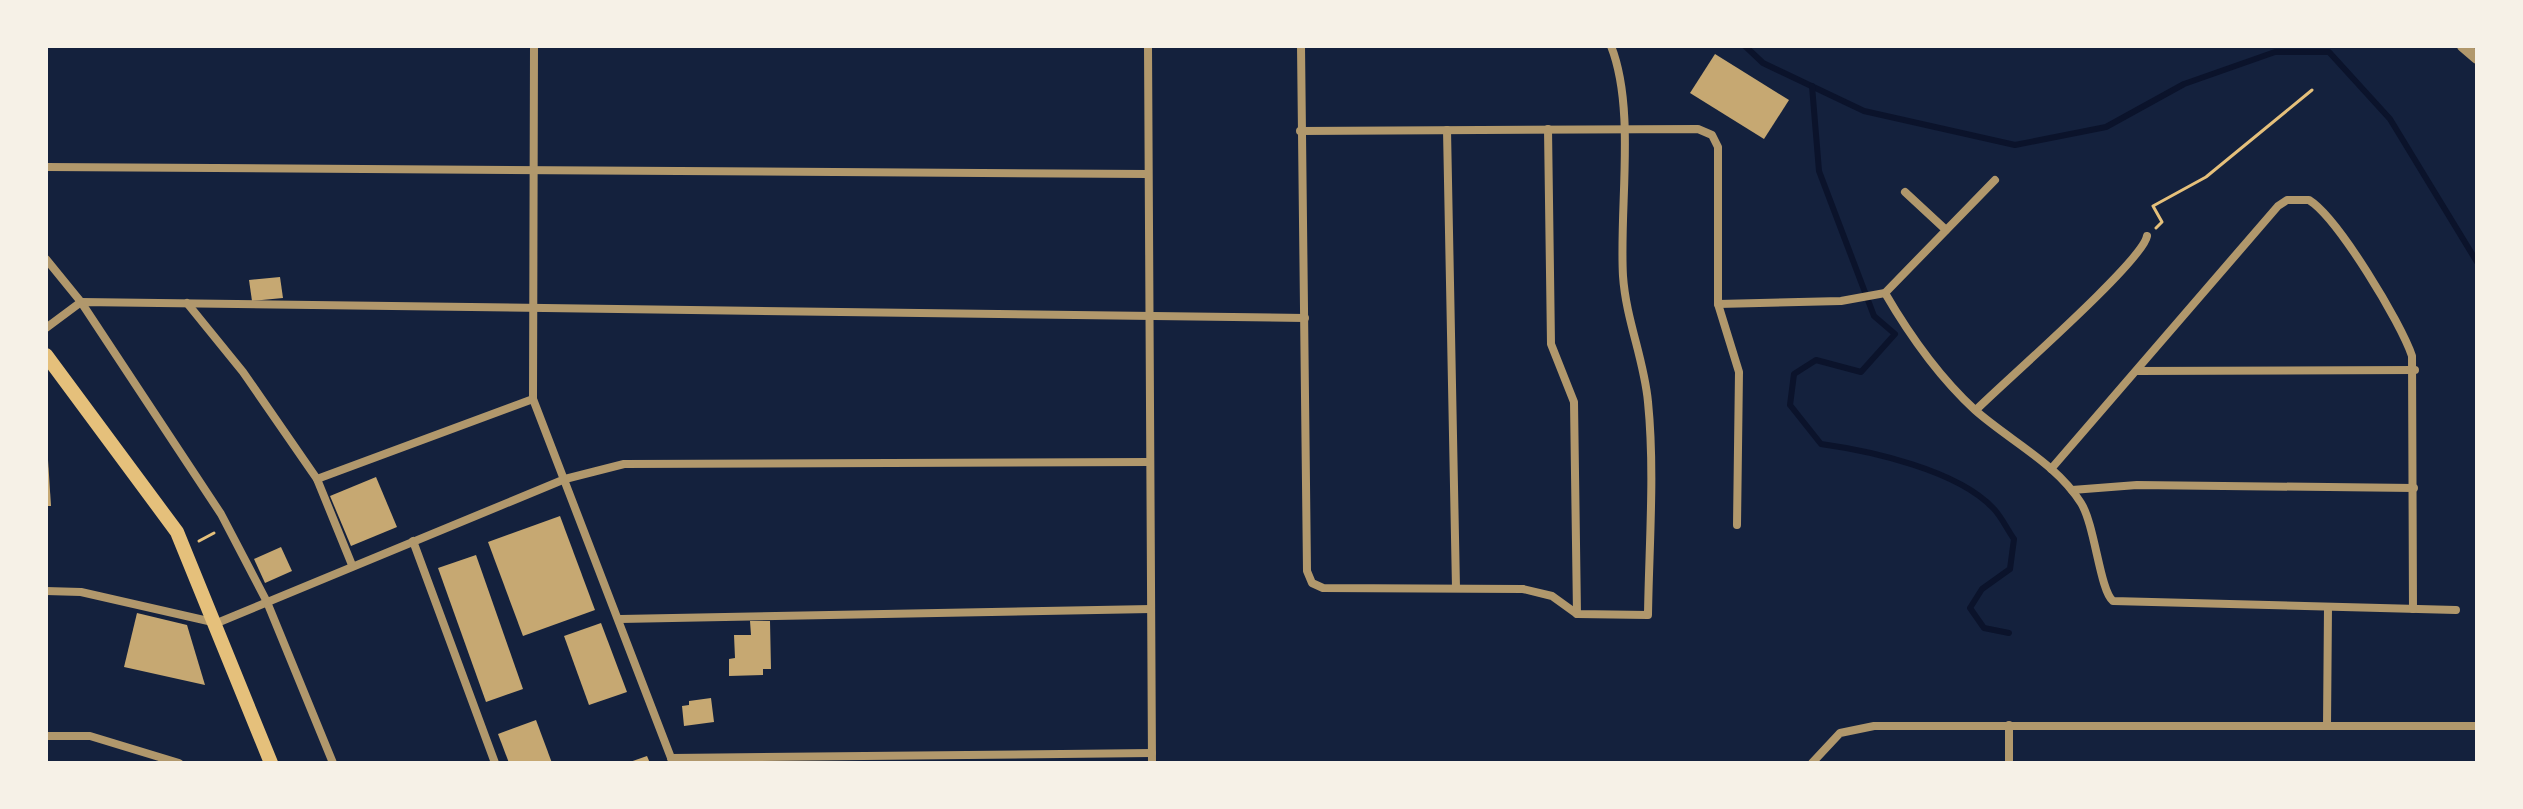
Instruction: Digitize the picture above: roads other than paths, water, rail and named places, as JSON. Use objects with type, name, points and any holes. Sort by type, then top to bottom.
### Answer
[{"type":"main road","points":[[46,355],[177,532],[217,623],[271,763]]},
{"type":"street","points":[[534,46],[533,399],[672,760],[1152,758],[1148,46]]},
{"type":"street","points":[[1301,46],[1307,571],[1312,583],[1323,588],[1523,589],[1552,596],[1577,614],[1648,615],[1650,430],[1645,378],[1627,311],[1623,277],[1621,86],[1611,46]]},
{"type":"street","points":[[2463,46],[2477,58]]},
{"type":"street","points":[[1548,129],[1551,344],[1574,402],[1577,614]]},
{"type":"street","points":[[1300,131],[1698,129],[1712,135],[1718,147],[1718,304],[1739,372],[1737,525]]},
{"type":"street","points":[[1447,130],[1456,588]]},
{"type":"street","points":[[46,167],[1148,174]]},
{"type":"street","points":[[1718,304],[1841,301],[1885,293],[1995,180]]},
{"type":"street","points":[[1905,192],[1946,230]]},
{"type":"street","points":[[2051,469],[2278,206],[2299,198],[2320,207],[2329,217],[2398,325],[2415,370],[2413,609]]},
{"type":"street","points":[[1976,410],[2120,276],[2143,249],[2147,236]]},
{"type":"street","points":[[46,259],[81,302],[221,514],[267,602],[333,763]]},
{"type":"street","points":[[1885,293],[1920,349],[1976,410],[2051,469],[2072,490],[2090,520],[2108,597],[2120,603],[2456,610]]},
{"type":"street","points":[[46,328],[81,302],[1305,318]]},
{"type":"street","points":[[187,303],[251,383],[317,479],[352,565]]},
{"type":"street","points":[[2137,371],[2415,370]]},
{"type":"street","points":[[317,479],[533,399]]},
{"type":"street","points":[[46,591],[81,592],[217,623],[565,479],[597,468],[655,461],[1150,462]]},
{"type":"street","points":[[2072,490],[2137,485],[2414,488]]},
{"type":"street","points":[[413,541],[495,763]]},
{"type":"street","points":[[2327,726],[2328,607]]},
{"type":"street","points":[[620,619],[1151,609]]},
{"type":"street","points":[[2009,725],[2009,763]]},
{"type":"street","points":[[1812,763],[1840,733],[1862,727],[2477,726]]},
{"type":"street","points":[[46,736],[90,736],[179,763]]},
{"type":"waterway","points":[[1745,46],[1763,63],[1864,111],[2015,145],[2106,127],[2184,84],[2275,52],[2329,52],[2390,119],[2477,262]]},
{"type":"waterway","points":[[1812,86],[1819,171],[1874,316],[1895,334],[1861,372],[1816,360],[1794,374],[1790,405],[1821,444],[1912,464],[1958,483],[1993,508],[2014,539],[2010,569],[1982,589],[1970,608],[1984,628],[2009,633]]}]
